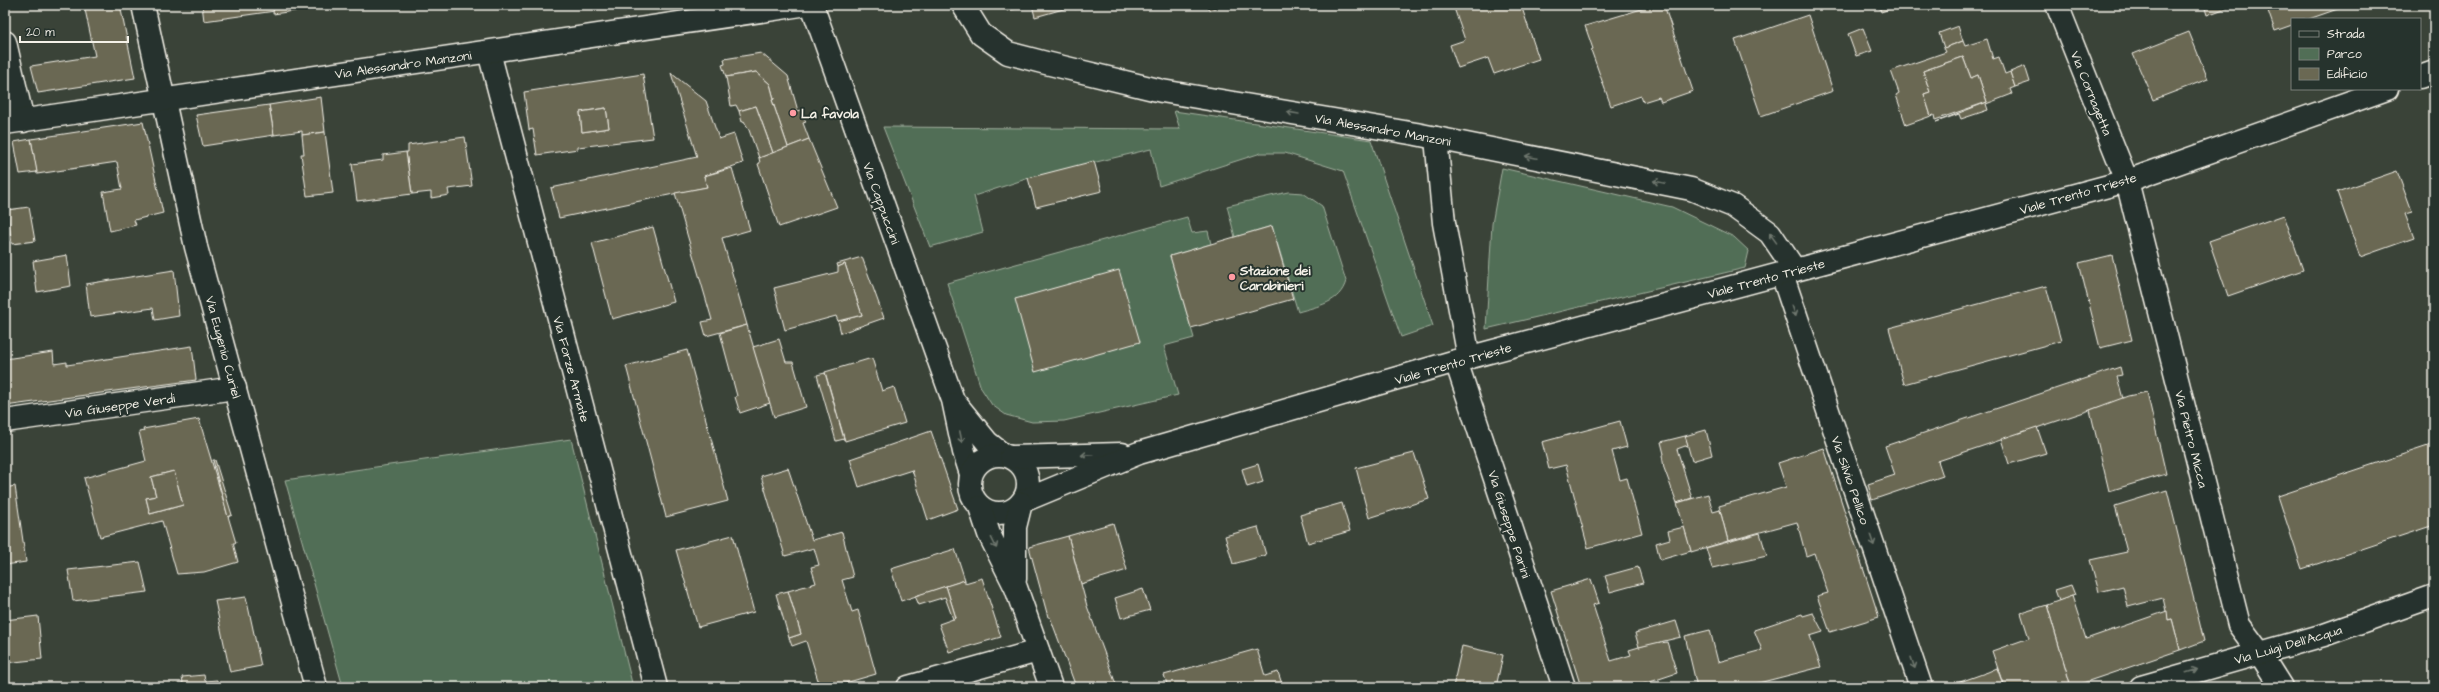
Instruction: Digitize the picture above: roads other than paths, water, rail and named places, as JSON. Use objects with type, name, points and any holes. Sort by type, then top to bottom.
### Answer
[{"type":"street","name":"Via Eugenio Curiel","points":[[143,5],[196,247],[316,687]]},
{"type":"street","name":"Via Alessandro Manzoni","points":[[14,122],[801,5]]},
{"type":"street","name":"Via Cappuccini","points":[[812,5],[953,400],[964,452],[971,474]]},
{"type":"street","name":"Via Alessandro Manzoni","points":[[963,5],[982,34],[1008,53],[1162,91],[1436,138],[1691,189],[1733,206],[1770,233],[1788,272]]},
{"type":"street","name":"Via Cornagetta","points":[[2057,5],[2127,181]]},
{"type":"street","points":[[5,42],[14,122]]},
{"type":"street","name":"Via Forze Armate","points":[[489,52],[656,687]]},
{"type":"street","points":[[2421,77],[2434,72]]},
{"type":"street","name":"Viale Trento Trieste","points":[[1022,502],[1140,453],[1463,360],[2127,181],[2384,90]]},
{"type":"street","name":"Via Giuseppe Parini","points":[[1436,138],[1444,224],[1463,360],[1564,687]]},
{"type":"street","name":"Via Pietro Micca","points":[[2127,181],[2239,626],[2259,652],[2281,687]]},
{"type":"street","name":"Via Silvio Pellico","points":[[1788,272],[1921,687]]},
{"type":"street","name":"Via Giuseppe Verdi","points":[[5,421],[235,388]]},
{"type":"street","name":"Via Cappuccini","points":[[953,400],[987,442],[1007,456]]},
{"type":"street","name":"Viale Trento Trieste","points":[[1007,456],[1140,453]]},
{"type":"street","points":[[1016,588],[1013,546],[1015,526],[1028,486],[1026,471],[1019,462],[1007,456],[983,458],[976,465],[971,474],[970,492],[980,507],[989,534],[1016,588],[1051,687]]},
{"type":"street","points":[[980,507],[992,512],[1005,513],[1022,502]]},
{"type":"street","name":"Via Luigi Dell'Acqua","points":[[2141,687],[2259,652],[2324,635],[2434,596]]},
{"type":"street","points":[[908,687],[1038,651]]},
{"type":"place","name":"La favola","points":[[793,113]]},
{"type":"place","name":"Stazione dei Carabinieri","points":[[1232,277]]}]
